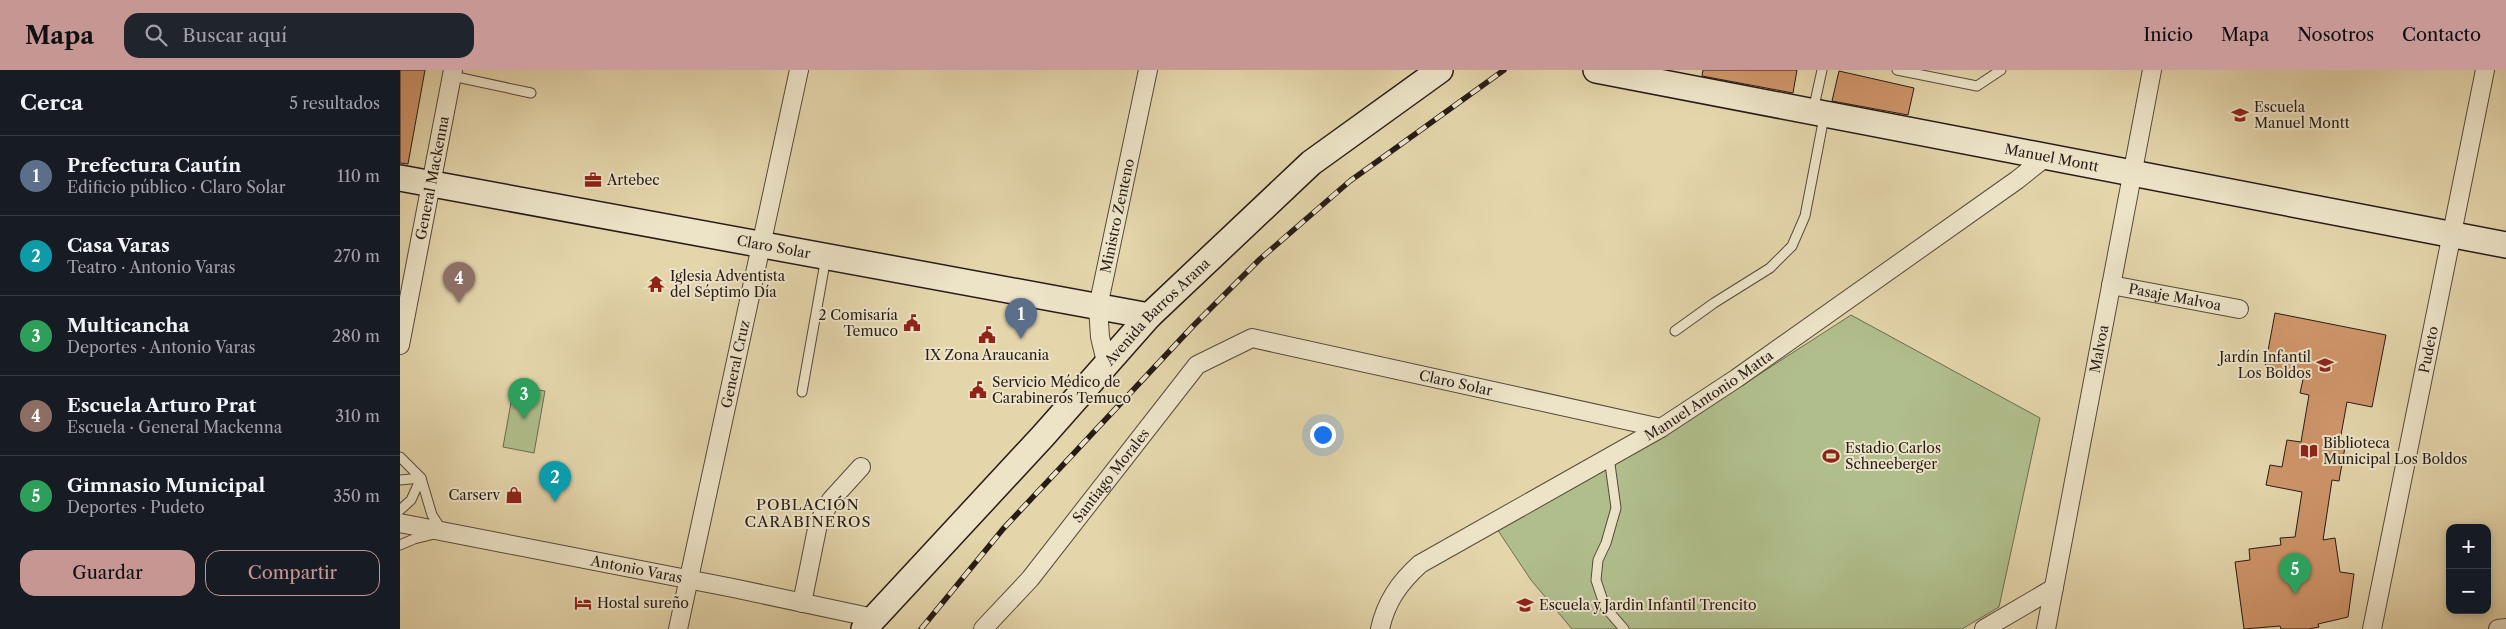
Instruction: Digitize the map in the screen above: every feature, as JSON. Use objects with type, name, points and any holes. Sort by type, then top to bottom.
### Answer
[{"type":"street","name":"General Cruz","points":[[678,629],[799,70]]},
{"type":"street","name":"Ministro Zenteno","points":[[1106,362],[1100,337],[1098,307],[1148,70]]},
{"type":"street","name":"Avenida Barros Arana","points":[[869,624],[1043,436],[1106,362],[1149,316],[1312,163],[1440,70]]},
{"type":"street","name":"Manuel Montt","points":[[1596,70],[2506,246]]},
{"type":"street","name":"Malvoa","points":[[2046,629],[2152,70]]},
{"type":"street","name":"Pudeto","points":[[2372,629],[2485,70]]},
{"type":"street","name":"General Mackenna","points":[[400,345],[453,73]]},
{"type":"street","name":"Manuel Antonio Matta","points":[[1380,629],[1388,603],[1396,590],[1420,564],[1661,428],[1830,313],[2046,157]]},
{"type":"street","name":"Claro Solar","points":[[400,178],[1149,316]]},
{"type":"street","name":"Pasaje Malvoa","points":[[2111,285],[2239,309]]},
{"type":"street","name":"Claro Solar","points":[[1252,338],[1661,428]]},
{"type":"street","name":"Santiago Morales","points":[[983,629],[1030,579],[1197,365],[1252,338]]},
{"type":"street","points":[[802,603],[818,524],[831,500],[861,467]]},
{"type":"street","name":"Antonio Varas","points":[[400,523],[802,603],[869,624]]},
{"type":"street","points":[[1984,629],[2054,588]]},
{"type":"street","points":[[2498,629],[2506,628]]},
{"type":"lane","points":[[1674,331],[1770,268],[1792,246],[1805,216],[1822,70]]},
{"type":"lane","points":[[1897,70],[1977,86],[2000,70]]},
{"type":"lane","points":[[453,73],[532,93]]},
{"type":"lane","points":[[802,392],[826,256]]},
{"type":"lane","points":[[400,457],[421,478],[432,515],[443,532],[414,539],[400,545]]},
{"type":"lane","points":[[1609,457],[1616,508],[1606,543],[1598,560],[1596,580],[1605,607],[1624,629]]},
{"type":"lane","points":[[400,480],[421,478]]},
{"type":"lane","points":[[400,510],[411,500],[421,478]]},
{"type":"green space","name":"Estadio Carlos Schneeberger","points":[[1851,315],[2040,418],[1999,607],[1962,629],[1572,629],[1531,580],[1497,529],[1584,482],[1673,430]]},
{"type":"green space","points":[[514,386],[545,391],[534,453],[503,447]]},
{"type":"building","points":[[400,70],[425,70],[408,164],[400,163]]},
{"type":"building","points":[[1703,70],[1797,70],[1793,93],[1702,76]]},
{"type":"building","points":[[1839,71],[1914,88],[1908,115],[1832,101]]},
{"type":"building","points":[[2275,313],[2386,335],[2372,407],[2347,402],[2339,446],[2345,447],[2339,481],[2332,480],[2323,540],[2335,538],[2340,572],[2354,574],[2348,617],[2318,624],[2319,627],[2308,629],[2281,629],[2280,626],[2244,629],[2235,562],[2250,560],[2249,549],[2281,545],[2280,538],[2295,537],[2302,492],[2266,485],[2270,465],[2282,467],[2287,440],[2301,442],[2309,395],[2300,393],[2304,375],[2265,367]]},
{"type":"railway","points":[[921,629],[1003,529],[1193,326],[1260,259],[1350,181],[1504,70]]},
{"type":"place","name":"Escuela Manuel Montt","points":[[2240,115]]},
{"type":"place","name":"Artebec","points":[[593,180]]},
{"type":"place","name":"Iglesia Adventista del Séptimo Día","points":[[656,284]]},
{"type":"place","name":"Escuela Arturo Prat","points":[[459,303]]},
{"type":"place","name":"2 Comisaría Temuco","points":[[912,323]]},
{"type":"place","name":"IX Zona Araucania","points":[[987,335]]},
{"type":"place","name":"Prefectura Cautín","points":[[1021,339]]},
{"type":"place","name":"Jardín Infantil Los Boldos","points":[[2325,365]]},
{"type":"place","name":"Servicio Médico de Carabineros Temuco","points":[[978,390]]},
{"type":"place","name":"Multicancha","points":[[524,419]]},
{"type":"place","name":"Biblioteca Municipal Los Boldos","points":[[2309,451]]},
{"type":"place","name":"Estadio Carlos Schneeberger","points":[[1831,456]]},
{"type":"place","name":"Carserv","points":[[514,495]]},
{"type":"place","name":"Casa Varas","points":[[555,502]]},
{"type":"place","name":"Gimnasio Municipal","points":[[2295,594]]},
{"type":"place","name":"Hostal sureño","points":[[583,603]]},
{"type":"place","name":"Escuela y Jardin Infantil Trencito","points":[[1525,605]]},
{"type":"district","name":"POBLACIÓN CARABINEROS","points":[[808,514]]}]
